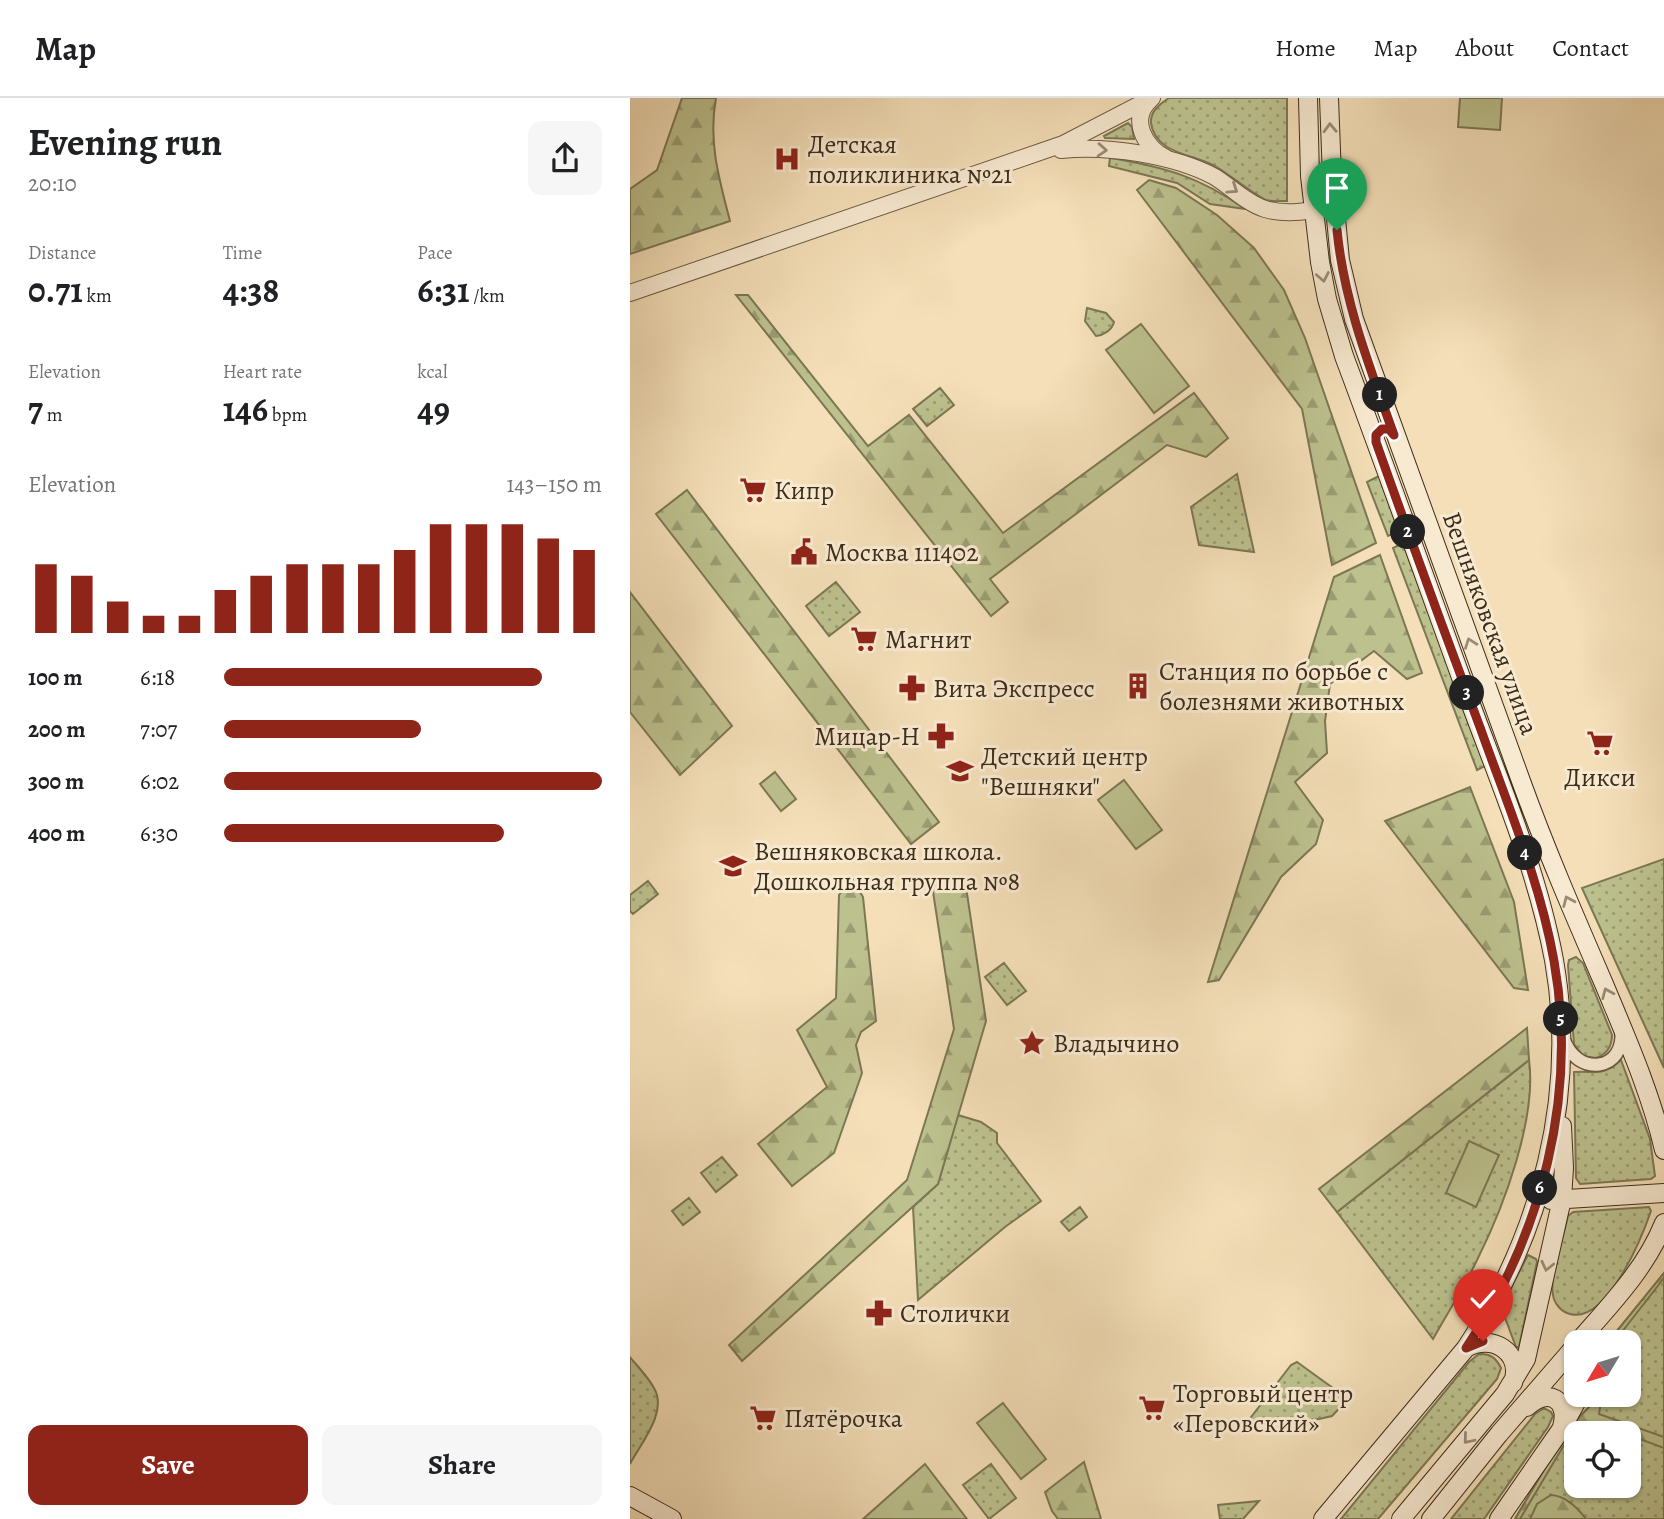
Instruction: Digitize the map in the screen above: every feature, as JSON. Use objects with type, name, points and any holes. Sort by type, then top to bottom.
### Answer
[{"type":"main road","name":"Вешняковская улица","points":[[1308,98],[1314,210],[1327,299],[1344,356],[1531,871],[1554,960],[1562,1033],[1560,1095],[1554,1134],[1537,1201],[1517,1253],[1470,1343],[1323,1519]]},
{"type":"main road","name":"Вешняковская улица","points":[[1329,98],[1340,260],[1362,348],[1546,848],[1620,1021],[1651,1104],[1664,1150]]},
{"type":"main road","points":[[1402,1518],[1511,1386],[1522,1368],[1562,1199],[1564,1168],[1560,1095]]},
{"type":"main road","points":[[1537,1201],[1664,1193]]},
{"type":"main road","points":[[1624,1291],[1640,1269],[1664,1223]]},
{"type":"main road","points":[[1588,1330],[1624,1291],[1664,1254]]},
{"type":"main road","points":[[1600,1330],[1606,1310]]},
{"type":"main road","points":[[1470,1343],[1491,1342],[1506,1351],[1515,1366],[1511,1386]]},
{"type":"main road","points":[[1432,1519],[1499,1434],[1564,1358]]},
{"type":"main road","points":[[1499,1434],[1533,1401],[1550,1396],[1562,1406],[1562,1428]]},
{"type":"main road","points":[[1499,1519],[1573,1407]]},
{"type":"main road","points":[[630,1496],[671,1519]]},
{"type":"street","points":[[630,293],[1034,155],[1094,130],[1152,98]]},
{"type":"street","points":[[1152,98],[1142,111],[1140,129],[1152,149],[1171,161]]},
{"type":"street","points":[[1034,155],[1076,149],[1102,150],[1171,161],[1214,177],[1264,209],[1279,212],[1335,207]]},
{"type":"street","points":[[1376,442],[1376,435],[1382,429],[1389,429],[1394,435]]},
{"type":"street","points":[[1562,1033],[1573,1056],[1580,1063],[1597,1065],[1613,1058],[1618,1050],[1622,1037],[1620,1021]]},
{"type":"green space","points":[[682,98],[716,98],[714,145],[730,221],[630,254],[630,189],[657,170]]},
{"type":"green space","points":[[1169,98],[1287,98],[1287,201],[1266,200],[1215,166],[1176,152],[1160,141],[1154,133],[1151,119],[1156,108]]},
{"type":"green space","points":[[1460,98],[1502,98],[1500,130],[1458,127]]},
{"type":"green space","points":[[1128,123],[1132,127],[1134,139],[1105,138],[1104,136]]},
{"type":"green space","points":[[1110,158],[1148,165],[1197,181],[1245,209],[1210,204],[1177,183],[1109,166]]},
{"type":"green space","points":[[1149,180],[1176,188],[1217,215],[1254,248],[1284,290],[1305,338],[1376,543],[1332,565],[1302,409],[1137,190]]},
{"type":"green space","points":[[736,295],[748,295],[868,446],[909,415],[1003,533],[1194,393],[1228,438],[1206,457],[1167,445],[990,579],[1008,602],[991,616]]},
{"type":"green space","points":[[1087,308],[1106,313],[1114,322],[1110,330],[1096,336],[1085,321]]},
{"type":"green space","points":[[1141,324],[1189,386],[1154,413],[1106,350]]},
{"type":"green space","points":[[940,388],[954,405],[927,426],[913,409]]},
{"type":"green space","points":[[1237,474],[1254,552],[1199,545],[1191,507]]},
{"type":"green space","points":[[1379,476],[1399,531],[1388,536],[1367,482]]},
{"type":"green space","points":[[687,490],[939,822],[911,844],[656,514]]},
{"type":"green space","points":[[1403,543],[1485,766],[1477,770],[1393,548]]},
{"type":"green space","points":[[1380,555],[1422,673],[1407,679],[1374,651],[1330,684],[1325,721],[1327,753],[1295,782],[1323,820],[1316,844],[1281,877],[1219,980],[1208,982],[1334,577]]},
{"type":"green space","points":[[836,582],[860,612],[829,636],[806,606]]},
{"type":"green space","points":[[630,592],[732,726],[680,775],[630,712]]},
{"type":"green space","points":[[775,772],[796,799],[781,811],[760,784]]},
{"type":"green space","points":[[1124,780],[1162,830],[1136,849],[1098,800]]},
{"type":"green space","points":[[1470,787],[1514,902],[1528,990],[1514,988],[1385,821]]},
{"type":"green space","points":[[1664,859],[1664,1068],[1582,888]]},
{"type":"green space","points":[[852,878],[863,897],[876,1021],[861,1032],[856,1045],[862,1073],[834,1153],[792,1186],[758,1144],[827,1087],[797,1030],[836,998],[839,895]]},
{"type":"green space","points":[[965,880],[986,1021],[938,1184],[742,1361],[729,1345],[907,1180],[954,1029],[932,885]]},
{"type":"green space","points":[[648,881],[658,894],[633,914],[630,911],[630,895]]},
{"type":"green space","points":[[1576,957],[1583,963],[1612,1035],[1608,1050],[1596,1058],[1583,1056],[1574,1044],[1568,965],[1569,960]]},
{"type":"green space","points":[[1004,963],[1026,991],[1007,1005],[985,977]]},
{"type":"green space","points":[[1527,1028],[1529,1060],[1337,1212],[1319,1189]]},
{"type":"green space","points":[[1529,1060],[1528,1108],[1508,1188],[1473,1268],[1433,1339],[1337,1212]]},
{"type":"green space","points":[[1621,1060],[1650,1139],[1655,1176],[1651,1179],[1580,1184],[1576,1178],[1574,1072],[1603,1071]]},
{"type":"green space","points":[[958,1115],[981,1122],[997,1133],[997,1143],[1041,1201],[1005,1227],[918,1300],[913,1207],[938,1184]]},
{"type":"green space","points":[[1469,1141],[1499,1155],[1476,1207],[1446,1193]]},
{"type":"green space","points":[[722,1157],[737,1175],[716,1192],[701,1173]]},
{"type":"green space","points":[[689,1198],[700,1212],[683,1225],[672,1211]]},
{"type":"green space","points":[[1080,1207],[1087,1217],[1069,1231],[1061,1222]]},
{"type":"green space","points":[[1649,1207],[1651,1211],[1640,1239],[1610,1293],[1584,1314],[1570,1314],[1561,1309],[1555,1301],[1552,1288],[1568,1216],[1573,1212]]},
{"type":"green space","points":[[1528,1255],[1537,1262],[1519,1347],[1516,1347],[1501,1307]]},
{"type":"green space","points":[[1664,1273],[1664,1519],[1515,1519],[1564,1436],[1564,1498],[1641,1498],[1641,1421],[1576,1421],[1589,1407],[1642,1407],[1642,1330],[1618,1330]]},
{"type":"green space","points":[[1664,1273],[1664,1278],[1623,1330],[1618,1330]]},
{"type":"green space","points":[[1479,1354],[1489,1355],[1497,1361],[1501,1368],[1497,1379],[1378,1519],[1341,1519],[1469,1362]]},
{"type":"green space","points":[[630,1357],[654,1388],[658,1407],[651,1427],[630,1464]]},
{"type":"green space","points":[[1297,1362],[1348,1399],[1332,1416],[1245,1425],[1291,1365]]},
{"type":"green space","points":[[1003,1403],[1046,1459],[1021,1479],[977,1423]]},
{"type":"green space","points":[[1589,1407],[1600,1407],[1599,1414],[1619,1421],[1576,1421]]},
{"type":"green space","points":[[1544,1408],[1553,1416],[1548,1427],[1484,1519],[1451,1519],[1535,1414]]},
{"type":"green space","points":[[1641,1429],[1664,1437],[1664,1448],[1641,1439]]},
{"type":"green space","points":[[1564,1436],[1564,1445],[1520,1519],[1515,1519]]},
{"type":"green space","points":[[1084,1462],[1101,1519],[1058,1519],[1045,1492]]},
{"type":"green space","points":[[925,1464],[967,1519],[863,1519]]},
{"type":"green space","points":[[991,1464],[1016,1498],[989,1519],[963,1485]]},
{"type":"green space","points":[[1551,1495],[1562,1497],[1571,1503],[1586,1519],[1530,1519],[1537,1504]]},
{"type":"green space","points":[[1259,1501],[1243,1519],[1220,1519],[1218,1505]]},
{"type":"place","name":"Детская поликлиника №21","points":[[787,159]]},
{"type":"place","name":"Кипр","points":[[753,490]]},
{"type":"place","name":"Москва 111402","points":[[804,552]]},
{"type":"place","name":"Магнит","points":[[864,639]]},
{"type":"place","name":"Станция по борьбе с болезнями животных","points":[[1138,686]]},
{"type":"place","name":"Вита Экспресс","points":[[912,688]]},
{"type":"place","name":"Мицар-Н","points":[[941,736]]},
{"type":"place","name":"Дикси","points":[[1600,743]]},
{"type":"place","name":"Детский центр \"Вешняки\"","points":[[960,771]]},
{"type":"place","name":"Вешняковская школа. Дошкольная группа №8","points":[[733,866]]},
{"type":"place","name":"Владычино","points":[[1032,1043]]},
{"type":"place","name":"Столички","points":[[879,1313]]},
{"type":"place","name":"Торговый центр «Перовский»","points":[[1152,1408]]},
{"type":"place","name":"Пятёрочка","points":[[763,1418]]},
{"type":"route","points":[[1337,230],[1340,260],[1362,348],[1394,435],[1389,429],[1382,429],[1376,435],[1376,442],[1521,840],[1539,895],[1554,960],[1561,1007],[1560,1095],[1554,1134],[1530,1224],[1483,1322],[1466,1348],[1483,1341]]}]
